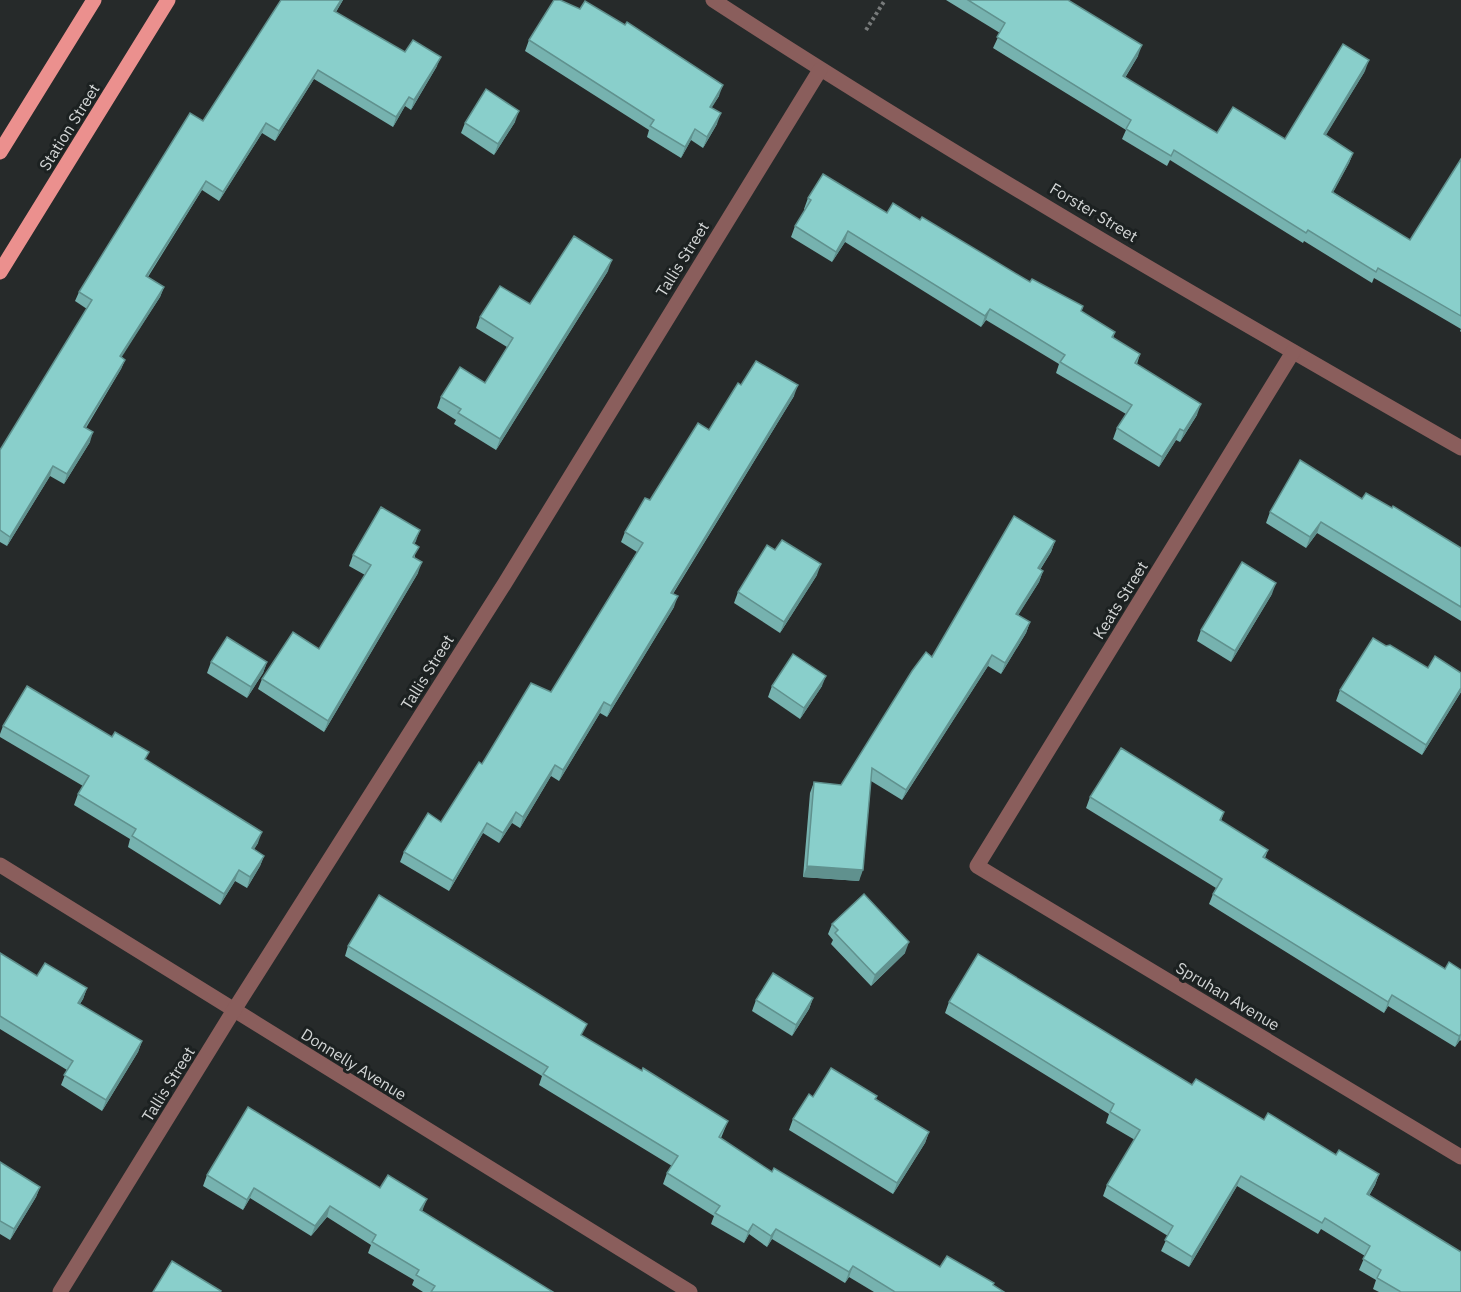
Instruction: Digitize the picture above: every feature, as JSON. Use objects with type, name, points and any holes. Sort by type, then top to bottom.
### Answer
[{"type":"main road","points":[[0,152],[94,0]]},
{"type":"main road","name":"Station Street","points":[[0,272],[168,0]]},
{"type":"street","name":"Forster Street","points":[[713,0],[820,70],[1293,352],[1461,448]]},
{"type":"street","name":"Tallis Street","points":[[60,1292],[234,1010],[505,583],[820,70]]},
{"type":"street","name":"Keats Street","points":[[977,866],[1293,352]]},
{"type":"street","name":"Donnelly Avenue","points":[[0,865],[690,1292]]},
{"type":"street","name":"Spruhan Avenue","points":[[977,866],[1461,1157]]},
{"type":"path","points":[[866,30],[885,0]]},
{"type":"building","points":[[281,0],[341,0],[334,11],[405,52],[413,40],[441,57],[414,100],[409,97],[396,117],[318,70],[279,131],[266,123],[223,192],[206,181],[146,276],[164,287],[120,356],[125,360],[84,427],[93,432],[67,474],[53,466],[10,537],[0,530],[0,450],[92,300],[79,292],[190,113],[203,121]]},
{"type":"building","points":[[554,0],[560,0],[580,9],[585,1],[625,25],[627,22],[723,85],[710,107],[721,113],[707,137],[695,129],[685,147],[650,126],[654,120],[529,40]]},
{"type":"building","points":[[968,0],[1068,0],[1142,45],[1123,76],[1217,133],[1233,107],[1285,139],[1343,44],[1369,60],[1324,134],[1353,153],[1332,192],[1410,240],[1461,159],[1461,316],[1378,268],[1376,272],[1308,230],[1306,233],[1174,150],[1171,156],[1126,129],[1131,120],[997,37],[1005,23]]},
{"type":"building","points":[[486,89],[519,111],[498,144],[465,123]]},
{"type":"building","points":[[823,174],[887,213],[893,203],[920,220],[922,217],[1030,282],[1032,279],[1083,306],[1081,311],[1115,332],[1112,337],[1140,354],[1135,363],[1201,404],[1184,431],[1180,429],[1162,457],[1117,428],[1132,405],[1060,362],[1065,355],[990,309],[985,316],[848,231],[836,252],[795,226],[811,200],[808,198]]},
{"type":"building","points":[[574,236],[612,260],[500,439],[458,413],[461,409],[441,397],[460,367],[485,383],[513,338],[480,317],[500,286],[530,304]]},
{"type":"building","points":[[756,361],[798,385],[671,593],[678,596],[611,706],[604,702],[563,770],[555,765],[523,817],[516,812],[503,833],[487,823],[453,881],[404,852],[428,813],[441,822],[479,762],[482,764],[531,683],[551,692],[643,543],[625,532],[645,498],[650,500],[698,423],[709,430],[738,383],[741,385]]},
{"type":"building","points":[[1300,460],[1362,499],[1366,493],[1392,508],[1393,506],[1461,548],[1461,607],[1321,522],[1310,537],[1270,512]]},
{"type":"building","points":[[381,507],[420,530],[413,543],[419,547],[413,557],[422,562],[328,721],[262,679],[293,632],[319,649],[371,565],[353,555]]},
{"type":"building","points":[[1014,516],[1055,541],[1038,568],[1043,571],[1016,614],[1030,622],[1005,663],[992,655],[906,790],[872,768],[863,870],[807,866],[814,782],[841,785],[912,671],[926,652],[932,657]]},
{"type":"building","points":[[782,540],[821,564],[784,622],[738,592],[767,545],[775,550]]},
{"type":"building","points":[[1242,562],[1276,583],[1235,651],[1201,630]]},
{"type":"building","points":[[227,637],[267,662],[251,687],[211,662]]},
{"type":"building","points":[[1373,638],[1386,646],[1390,645],[1428,668],[1435,656],[1461,673],[1461,688],[1426,745],[1340,690]]},
{"type":"building","points":[[793,654],[826,676],[804,708],[772,686]]},
{"type":"building","points":[[27,686],[112,737],[115,732],[149,752],[145,759],[262,832],[252,848],[264,856],[250,877],[239,870],[224,894],[132,836],[136,829],[78,794],[89,776],[3,726]]},
{"type":"building","points":[[1121,748],[1224,812],[1220,820],[1268,850],[1263,857],[1445,969],[1449,962],[1461,970],[1461,1034],[1459,1036],[1392,995],[1388,1002],[1213,894],[1222,879],[1090,797]]},
{"type":"building","points":[[864,894],[909,942],[875,975],[835,933],[838,930],[832,924]]},
{"type":"building","points":[[379,895],[587,1024],[581,1035],[642,1071],[643,1068],[728,1121],[719,1137],[772,1172],[774,1168],[940,1267],[947,1256],[994,1283],[993,1285],[1004,1292],[895,1292],[853,1266],[849,1272],[776,1229],[771,1236],[753,1224],[748,1232],[715,1213],[720,1206],[667,1173],[678,1156],[543,1074],[548,1067],[348,946]]},
{"type":"building","points":[[0,953],[37,976],[45,963],[87,988],[78,1003],[142,1041],[106,1100],[64,1075],[73,1061],[0,1016]]},
{"type":"building","points":[[978,954],[1192,1085],[1196,1079],[1264,1120],[1268,1113],[1336,1155],[1339,1150],[1379,1174],[1367,1194],[1461,1252],[1461,1292],[1401,1292],[1377,1278],[1381,1270],[1363,1259],[1370,1246],[1325,1218],[1322,1223],[1241,1176],[1192,1257],[1165,1240],[1173,1226],[1107,1185],[1140,1130],[1110,1112],[1114,1104],[949,1002]]},
{"type":"building","points":[[773,973],[813,998],[796,1025],[756,1000]]},
{"type":"building","points":[[831,1068],[877,1096],[875,1099],[929,1132],[897,1183],[793,1119],[809,1094],[813,1097]]},
{"type":"building","points":[[248,1107],[380,1188],[388,1175],[427,1199],[420,1210],[553,1292],[431,1292],[435,1286],[416,1275],[419,1270],[372,1242],[376,1235],[330,1206],[315,1226],[254,1188],[247,1200],[207,1175]]},
{"type":"building","points":[[0,1162],[40,1187],[14,1229],[0,1221]]},
{"type":"building","points":[[172,1261],[221,1291],[153,1292]]}]
